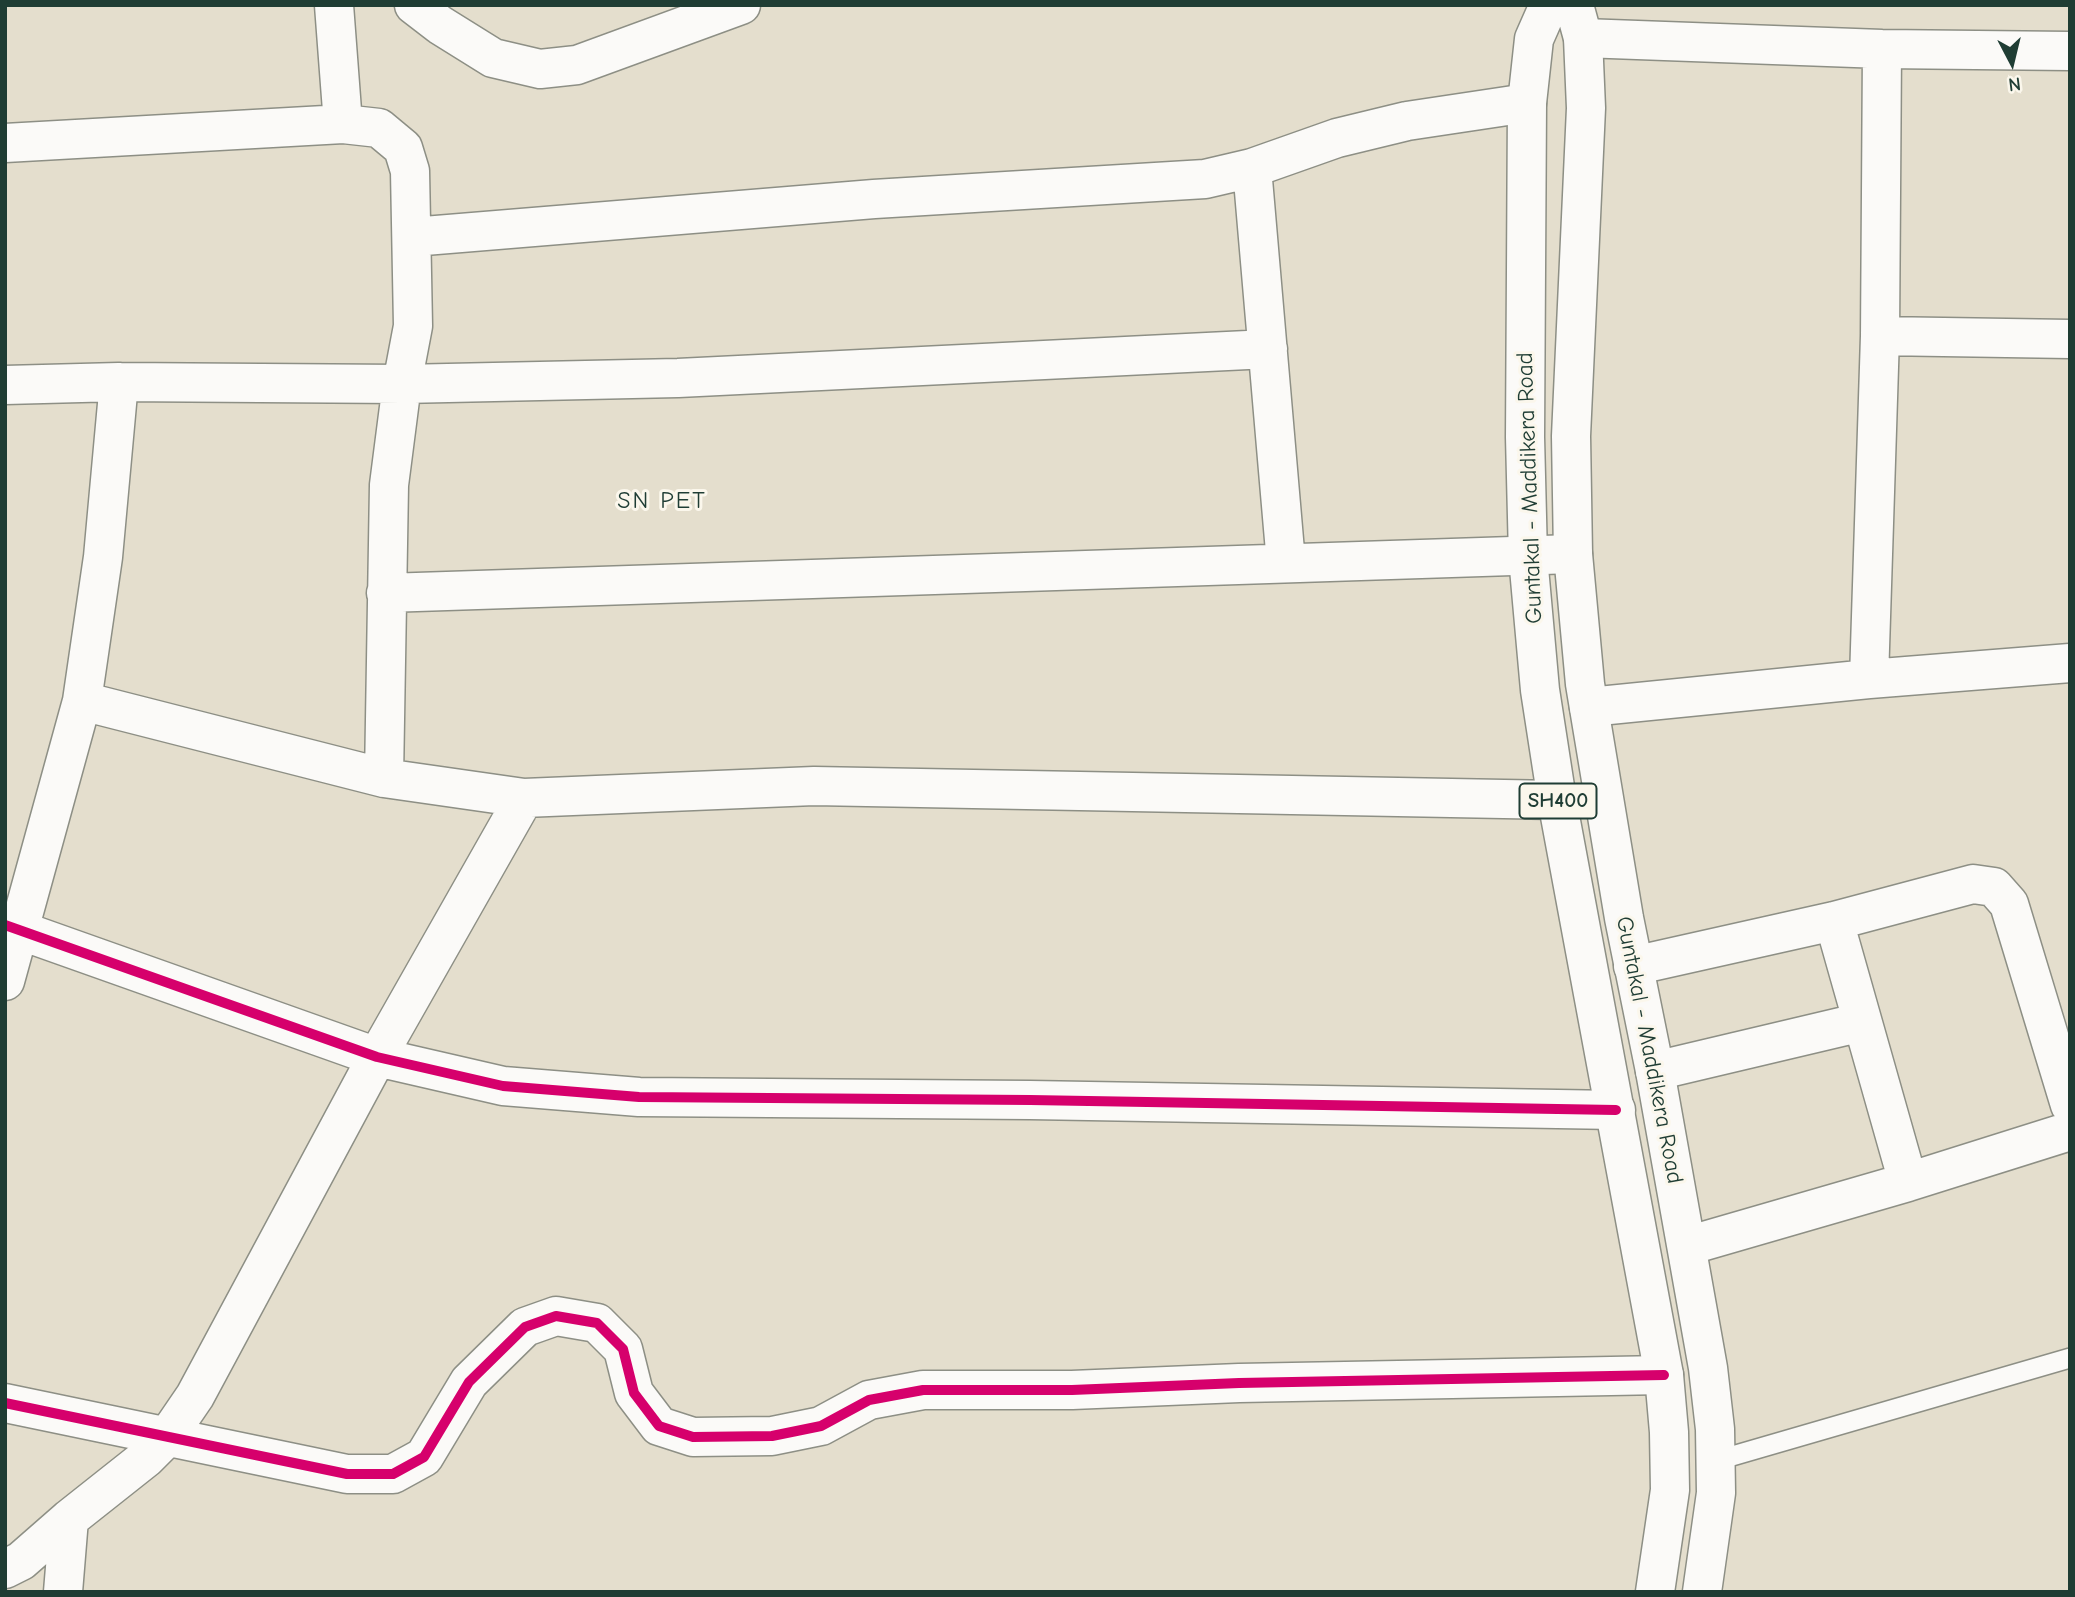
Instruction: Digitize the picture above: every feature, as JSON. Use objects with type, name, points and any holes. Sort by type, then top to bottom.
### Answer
[{"type":"street","points":[[334,5],[344,124]]},
{"type":"street","points":[[414,5],[440,26],[493,58],[540,69],[577,65],[741,5]]},
{"type":"street","name":"Guntakal - Maddikera Road","points":[[1549,5],[1534,39],[1527,103],[1525,437],[1528,557],[1540,690],[1557,800],[1664,1375],[1670,1432],[1670,1490],[1655,1592]]},
{"type":"street","points":[[1578,21],[1882,49],[2070,51]]},
{"type":"street","name":"Guntakal - Maddikera Road","points":[[1578,21],[1586,108],[1571,436],[1573,554],[1589,706],[1633,966],[1655,1070],[1708,1368],[1715,1429],[1716,1493],[1702,1592]]},
{"type":"street","points":[[1869,679],[1880,336],[1882,49]]},
{"type":"street","points":[[412,237],[874,199],[1205,178],[1252,168],[1337,138],[1407,121],[1527,103]]},
{"type":"street","points":[[5,143],[344,124],[379,128],[403,148],[410,171],[413,326],[402,384],[389,485],[384,778]]},
{"type":"street","points":[[1252,168],[1286,563]]},
{"type":"street","points":[[1880,336],[2070,339]]},
{"type":"street","points":[[5,385],[119,382],[402,384],[678,378],[1268,349]]},
{"type":"street","points":[[5,981],[12,928],[82,701],[103,557],[119,382]]},
{"type":"street","points":[[386,593],[1573,554]]},
{"type":"street","points":[[1589,706],[2070,663]]},
{"type":"street","points":[[82,701],[384,778],[524,798],[814,786],[1557,800]]},
{"type":"street","points":[[5,1569],[21,1561],[69,1518],[146,1458],[167,1437],[195,1396],[377,1057],[524,798]]},
{"type":"street","points":[[1633,966],[1834,921],[1973,884],[1994,887],[2009,904],[2070,1105]]},
{"type":"street","points":[[1834,921],[1908,1182]]},
{"type":"street","points":[[12,928],[377,1057],[503,1086],[639,1097],[1044,1100],[1616,1110]]},
{"type":"street","points":[[1655,1070],[1862,1022]]},
{"type":"street","points":[[1687,1246],[1908,1182],[2070,1131]]},
{"type":"street","points":[[5,1403],[346,1474],[393,1474],[424,1457],[469,1382],[525,1327],[556,1316],[597,1323],[623,1349],[634,1393],[659,1426],[693,1437],[772,1436],[821,1426],[869,1400],[923,1390],[1072,1390],[1239,1383],[1664,1375]]},
{"type":"street","points":[[63,1592],[69,1518]]},
{"type":"lane","points":[[1715,1461],[2070,1358]]},
{"type":"cycle path","points":[[5,925],[377,1057],[503,1086],[639,1097],[1030,1100],[1616,1110]]},
{"type":"cycle path","points":[[5,1403],[347,1474],[393,1474],[424,1457],[469,1382],[525,1327],[556,1316],[597,1323],[623,1349],[634,1393],[659,1426],[693,1437],[772,1436],[821,1426],[869,1400],[923,1390],[1072,1390],[1239,1383],[1664,1375]]},
{"type":"district","name":"SN PET","points":[[662,501]]}]
